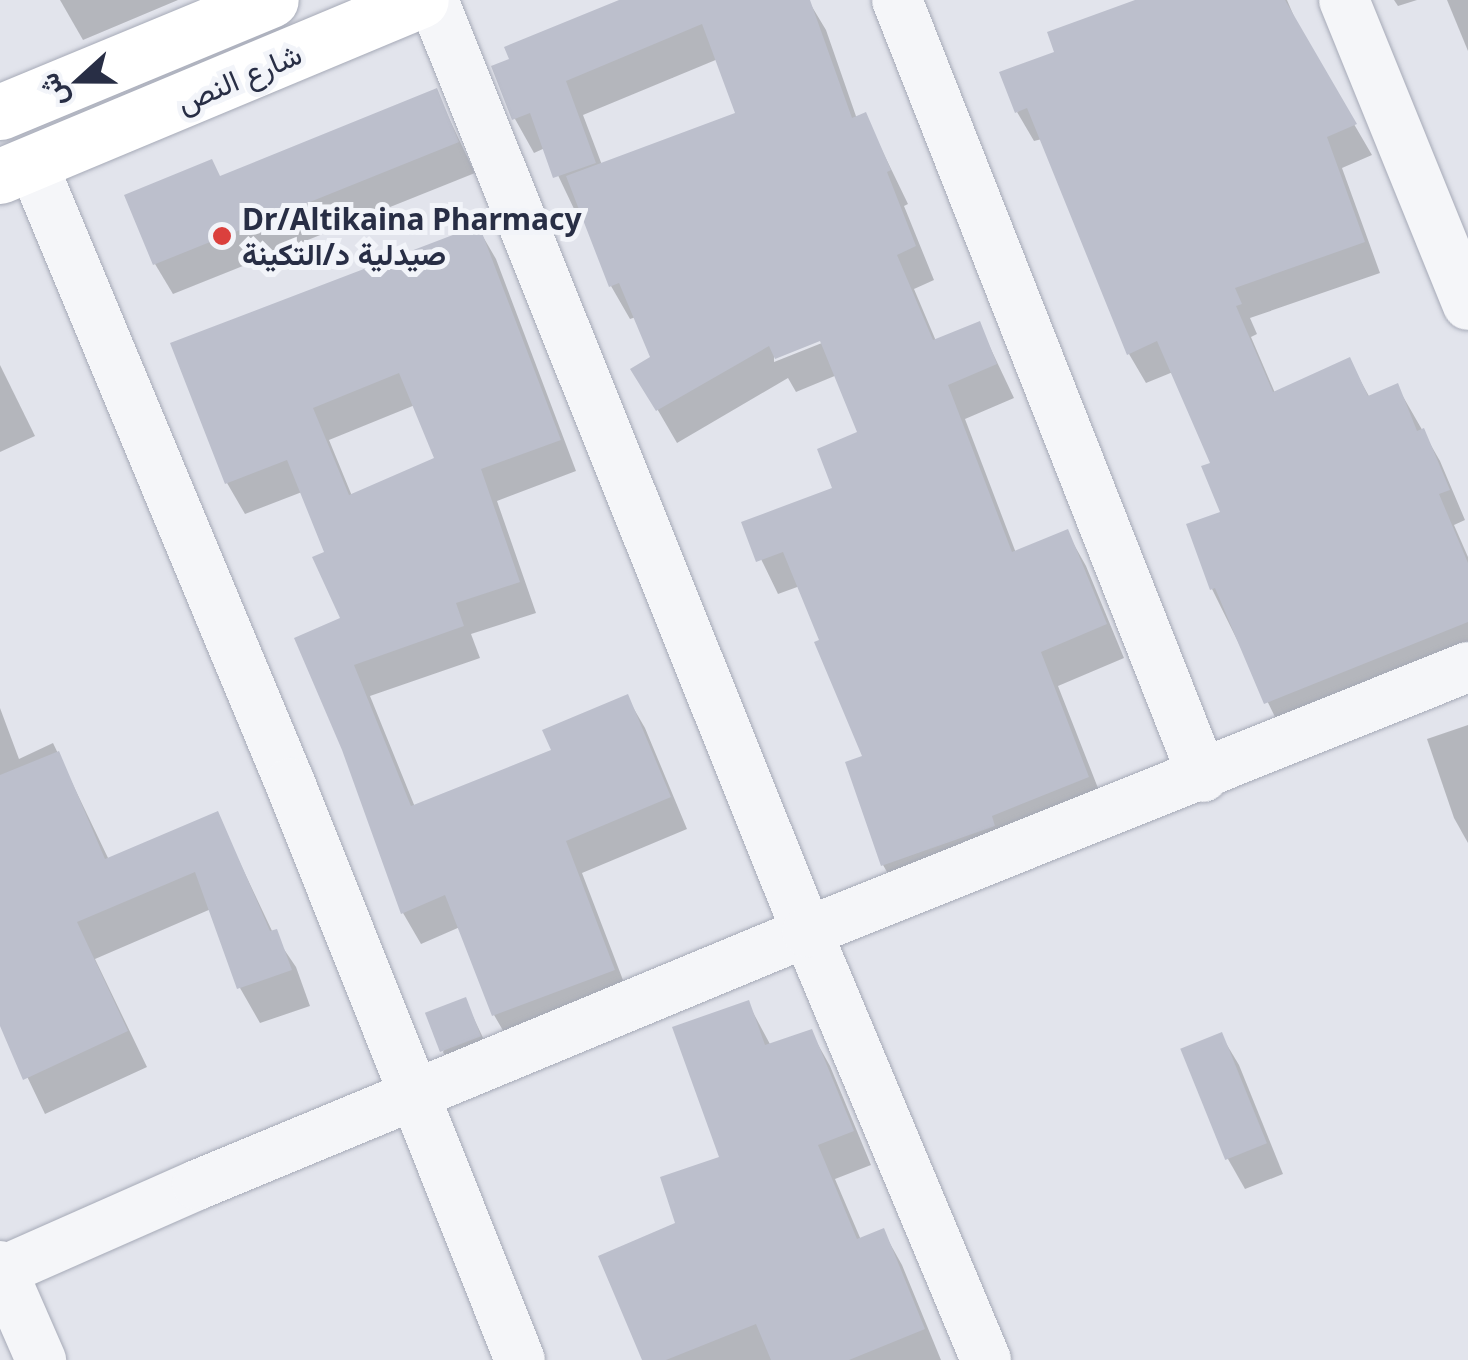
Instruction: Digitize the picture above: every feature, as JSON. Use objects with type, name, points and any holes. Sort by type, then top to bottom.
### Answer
[{"type":"main road","name":"شارع النص","points":[[1,111],[270,0]]},
{"type":"main road","name":"شارع النص","points":[[16,170],[422,0]]},
{"type":"street","points":[[433,0],[807,932],[986,1360]]},
{"type":"street","points":[[897,0],[1203,776]]},
{"type":"street","points":[[1344,0],[1468,305]]},
{"type":"street","points":[[16,170],[172,492],[520,1360]]},
{"type":"street","points":[[41,1360],[1,1270],[807,932],[1468,667]]},
{"type":"building","points":[[619,0],[810,0],[852,118],[866,112],[891,170],[887,172],[916,246],[897,255],[933,340],[980,321],[997,364],[948,385],[1012,552],[1068,529],[1107,624],[1041,652],[1089,777],[992,816],[995,826],[881,866],[845,762],[862,756],[814,642],[819,640],[783,552],[756,562],[741,522],[832,488],[817,449],[857,432],[820,341],[775,359],[769,346],[656,411],[630,369],[650,357],[619,283],[609,287],[566,176],[735,113],[702,24],[566,81],[596,163],[553,178],[530,113],[512,120],[491,66],[509,59],[504,47]]},
{"type":"building","points":[[1135,0],[1285,0],[1357,124],[1327,137],[1365,242],[1235,288],[1242,304],[1236,306],[1273,392],[1350,357],[1368,396],[1398,383],[1417,431],[1424,428],[1450,490],[1439,494],[1468,563],[1468,622],[1264,704],[1215,588],[1210,590],[1186,524],[1220,512],[1201,466],[1210,463],[1157,341],[1127,355],[1027,108],[1015,113],[999,72],[1054,52],[1047,32]]},
{"type":"building","points":[[437,88],[459,142],[153,265],[124,195],[212,159],[220,176]]},
{"type":"building","points":[[479,225],[561,440],[481,469],[520,582],[456,603],[464,626],[354,665],[411,806],[551,750],[542,730],[628,694],[671,797],[566,841],[615,970],[492,1016],[445,895],[401,914],[342,750],[294,638],[340,618],[312,557],[324,552],[287,460],[225,484],[170,343]],"holes":[[[399,373],[434,458],[349,495],[313,408]]]},
{"type":"building","points":[[59,751],[105,859],[218,811],[270,931],[277,929],[292,970],[237,989],[195,872],[77,922],[128,1031],[23,1080],[0,1026],[0,775]]},
{"type":"building","points":[[466,997],[481,1036],[440,1052],[425,1013]]},
{"type":"building","points":[[749,1000],[765,1045],[812,1029],[854,1131],[818,1145],[857,1239],[884,1228],[925,1329],[849,1360],[771,1360],[756,1324],[666,1360],[642,1360],[598,1256],[675,1223],[660,1177],[719,1157],[672,1027]]},
{"type":"building","points":[[1222,1032],[1267,1143],[1225,1160],[1180,1049]]},
{"type":"place","name":"Dr/Altikaina Pharmacy صيدلية د/التكينة","points":[[222,236]]}]
